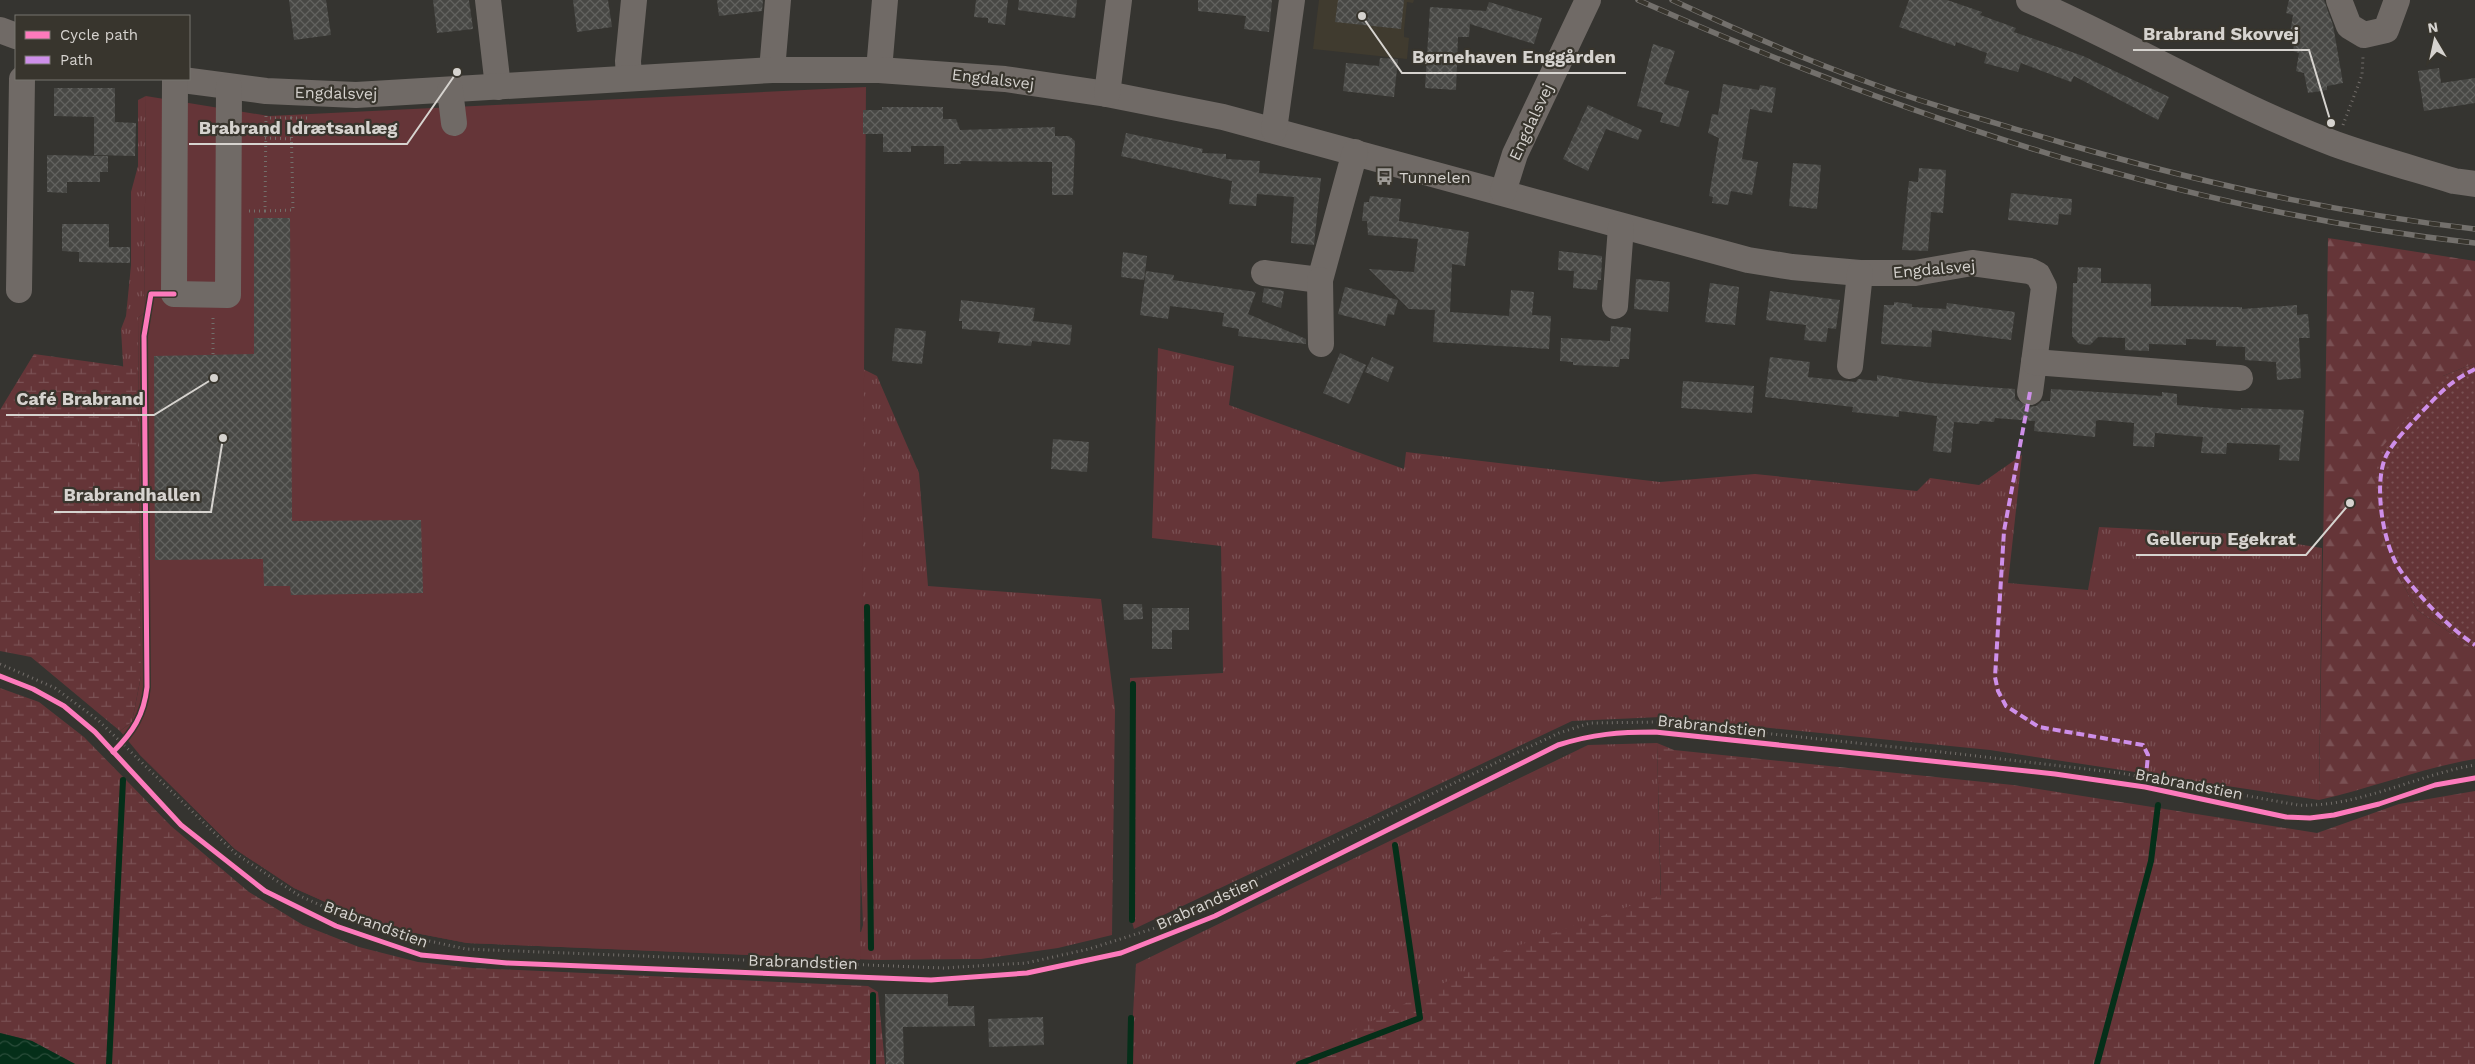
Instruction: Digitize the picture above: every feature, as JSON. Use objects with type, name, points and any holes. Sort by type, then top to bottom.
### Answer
[{"type":"street","points":[[488,0],[498,87]]},
{"type":"street","points":[[629,78],[628,61],[634,0]]},
{"type":"street","points":[[772,70],[778,0]]},
{"type":"street","points":[[879,70],[885,0]]},
{"type":"street","points":[[1107,94],[1119,0]]},
{"type":"street","points":[[1274,130],[1292,0]]},
{"type":"street","points":[[2029,0],[2078,22],[2234,100],[2336,144],[2454,181],[2475,184]]},
{"type":"street","points":[[2339,0],[2348,26],[2375,32],[2397,0]]},
{"type":"street","name":"Engdalsvej","points":[[1503,192],[1515,154],[1586,5]]},
{"type":"street","points":[[0,30],[15,36]]},
{"type":"street","name":"Engdalsvej","points":[[182,80],[266,91],[356,95],[772,70],[879,70],[937,73],[1006,80],[1107,94],[1223,117],[1274,130],[1503,192],[1621,227],[1748,260],[1792,267],[1860,273],[1915,274],[1972,263],[2030,271],[2038,275],[2044,287],[2030,392]]},
{"type":"street","points":[[19,290],[22,80]]},
{"type":"street","points":[[175,80],[174,294],[228,295],[230,87]]},
{"type":"street","points":[[450,90],[454,123]]},
{"type":"street","points":[[1321,344],[1320,280],[1355,152]]},
{"type":"street","points":[[1614,306],[1621,227]]},
{"type":"street","points":[[1264,273],[1320,280]]},
{"type":"street","points":[[1850,366],[1860,273]]},
{"type":"street","points":[[2034,362],[2240,378]]},
{"type":"path","points":[[2336,144],[2362,75],[2375,32]]},
{"type":"path","points":[[265,210],[266,91]]},
{"type":"path","points":[[229,212],[293,210],[291,118],[266,118]]},
{"type":"path","points":[[266,138],[292,139]]},
{"type":"path","points":[[0,664],[55,688],[98,720],[123,742],[202,824],[236,854],[300,896],[374,929],[466,949],[943,968],[1026,963],[1089,949],[1155,928],[1514,754],[1559,733],[1590,723],[1659,722],[1951,753],[2120,773],[2298,805],[2320,806],[2343,802],[2446,770],[2475,765]]},
{"type":"path","points":[[118,747],[129,735]]},
{"type":"shaded area","points":[[1319,0],[1414,0],[1413,3],[1407,2],[1404,37],[1409,38],[1407,59],[1313,49]]},
{"type":"green space","points":[[866,87],[860,960],[467,943],[379,926],[294,888],[235,849],[139,754],[120,731],[132,722],[141,676],[138,318],[144,313],[146,96],[269,116]]},
{"type":"green space","points":[[146,96],[144,313],[138,318],[141,676],[121,329],[126,316],[131,265],[131,192],[138,166],[138,100]]},
{"type":"green space","points":[[2328,238],[2475,261],[2475,363],[2443,376],[2395,570],[2417,610],[2475,650],[2475,759],[2319,800]]},
{"type":"green space","points":[[1158,348],[1234,366],[1229,405],[1404,469],[1406,452],[1660,482],[1755,474],[1917,491],[1930,478],[1979,485],[2022,455],[2008,583],[2088,590],[2099,527],[2234,534],[2322,548],[2319,800],[1990,750],[1661,717],[1572,721],[1134,929],[1131,918],[1130,678],[1223,673],[1221,546],[1152,538]]},
{"type":"green space","points":[[34,354],[137,370],[141,676],[132,722],[120,731],[31,657],[0,651],[0,410]]},
{"type":"green space","points":[[2475,363],[2475,650],[2417,610],[2395,570],[2380,530],[2375,477],[2382,447],[2443,376]]},
{"type":"green space","points":[[853,364],[877,376],[919,473],[928,586],[1101,599],[1115,709],[1112,935],[1058,948],[981,959],[876,960],[467,943],[379,926],[294,888],[235,849],[139,754],[788,917],[861,932],[863,925],[851,627]]},
{"type":"green space","points":[[0,688],[39,702],[84,737],[171,826],[249,892],[303,925],[359,947],[418,962],[473,968],[868,986],[878,992],[885,1064],[75,1064],[32,1041],[0,1033]]},
{"type":"green space","points":[[1657,743],[1662,950],[1296,1064],[1130,1064],[1136,964],[1588,745]]},
{"type":"green space","points":[[1657,743],[1674,750],[2013,785],[2317,833],[2399,804],[2475,791],[2475,1064],[1291,1064],[1508,949],[1661,895]]},
{"type":"water","points":[[0,1033],[32,1041],[75,1064],[0,1064]]},
{"type":"building","points":[[289,0],[326,0],[331,35],[294,40]]},
{"type":"building","points":[[433,0],[469,0],[473,29],[437,33]]},
{"type":"building","points":[[573,0],[608,0],[612,27],[577,32]]},
{"type":"building","points":[[717,0],[763,0],[762,11],[719,16]]},
{"type":"building","points":[[976,0],[1008,0],[1005,25],[988,23],[988,18],[974,17]]},
{"type":"building","points":[[1019,0],[1077,0],[1075,18],[1018,10]]},
{"type":"building","points":[[1198,0],[1272,0],[1269,32],[1244,29],[1246,16],[1198,11]]},
{"type":"building","points":[[1338,0],[1404,0],[1401,29],[1335,22]]},
{"type":"building","points":[[1909,0],[1947,0],[1982,12],[1980,15],[2016,28],[2014,32],[2083,56],[2169,97],[2158,120],[2074,76],[2071,82],[2021,63],[2018,72],[1984,63],[1987,53],[1956,42],[1955,46],[1899,27]]},
{"type":"building","points":[[2289,0],[2324,0],[2333,25],[2343,83],[2327,86],[2327,90],[2308,93],[2304,73],[2296,71],[2299,53],[2293,51],[2296,34],[2290,33],[2293,15],[2286,13]]},
{"type":"building","points":[[1489,2],[1542,18],[1534,44],[1470,24],[1469,37],[1458,37],[1456,90],[1425,88],[1430,7],[1486,11]]},
{"type":"building","points":[[1653,44],[1675,51],[1664,84],[1689,91],[1679,127],[1660,122],[1663,113],[1637,106]]},
{"type":"building","points":[[1380,58],[1398,59],[1394,97],[1343,91],[1346,63],[1379,66]]},
{"type":"building","points":[[2439,68],[2441,83],[2475,78],[2475,103],[2424,111],[2418,71]]},
{"type":"building","points":[[1723,84],[1759,90],[1760,85],[1776,88],[1772,113],[1750,109],[1742,159],[1758,162],[1752,195],[1731,191],[1728,205],[1712,203],[1713,197],[1709,196],[1719,138],[1708,133],[1712,114],[1718,115]]},
{"type":"building","points":[[54,88],[115,88],[115,122],[136,123],[135,156],[94,155],[94,117],[54,116]]},
{"type":"building","points":[[1588,105],[1642,130],[1638,140],[1606,129],[1588,171],[1563,159]]},
{"type":"building","points":[[882,107],[943,107],[943,119],[956,119],[960,130],[1055,127],[1055,136],[1069,136],[1075,141],[1073,195],[1052,195],[1052,162],[960,161],[961,164],[944,164],[944,146],[911,146],[911,152],[883,152],[883,134],[863,134],[863,110],[882,110]]},
{"type":"building","points":[[1126,133],[1203,149],[1202,153],[1226,154],[1226,159],[1260,161],[1259,173],[1321,178],[1314,245],[1291,243],[1294,197],[1257,194],[1256,206],[1229,204],[1232,181],[1121,156]]},
{"type":"building","points":[[47,155],[108,156],[108,172],[100,172],[100,182],[67,182],[67,193],[47,192]]},
{"type":"building","points":[[1793,163],[1821,165],[1817,209],[1789,206]]},
{"type":"building","points":[[1919,168],[1946,170],[1943,213],[1931,212],[1928,251],[1902,250],[1909,181],[1918,182]]},
{"type":"building","points":[[2011,193],[2072,199],[2071,215],[2059,214],[2058,225],[2008,220]]},
{"type":"building","points":[[1370,196],[1401,199],[1399,221],[1469,232],[1465,266],[1452,264],[1450,312],[1509,316],[1511,290],[1534,292],[1532,315],[1551,316],[1549,349],[1433,342],[1435,310],[1409,309],[1369,269],[1414,272],[1418,239],[1368,235],[1367,221],[1362,221],[1364,202],[1369,202]]},
{"type":"building","points":[[254,218],[290,218],[292,521],[421,520],[423,593],[291,595],[290,586],[264,586],[263,559],[155,560],[154,356],[254,354]]},
{"type":"building","points":[[62,224],[109,224],[109,247],[130,247],[130,263],[79,262],[79,252],[62,251]]},
{"type":"building","points":[[1559,251],[1602,256],[1601,280],[1598,280],[1597,290],[1573,288],[1574,271],[1558,270]]},
{"type":"building","points":[[1123,252],[1147,256],[1144,280],[1121,277]]},
{"type":"building","points":[[2078,267],[2101,268],[2101,283],[2151,284],[2151,306],[2242,307],[2242,309],[2297,305],[2297,315],[2308,314],[2310,338],[2299,338],[2301,378],[2277,380],[2276,362],[2245,360],[2245,347],[2216,346],[2216,340],[2186,339],[2186,345],[2149,344],[2149,351],[2125,350],[2125,338],[2098,337],[2090,345],[2079,344],[2072,336],[2073,283],[2077,283]]},
{"type":"building","points":[[1146,271],[1174,275],[1173,280],[1256,292],[1248,314],[1306,339],[1306,344],[1238,336],[1239,329],[1222,326],[1224,313],[1170,306],[1168,319],[1140,315]]},
{"type":"building","points":[[1636,279],[1670,282],[1668,312],[1634,309]]},
{"type":"building","points":[[1710,283],[1739,287],[1735,325],[1705,322]]},
{"type":"building","points":[[1345,287],[1398,300],[1394,315],[1388,314],[1385,326],[1338,314]]},
{"type":"building","points":[[1264,288],[1284,291],[1281,308],[1262,302]]},
{"type":"building","points":[[1770,291],[1840,300],[1836,329],[1828,328],[1826,342],[1804,340],[1806,325],[1766,320]]},
{"type":"building","points":[[961,300],[1035,308],[1033,321],[1072,325],[1070,345],[1032,341],[1031,346],[998,343],[1000,332],[962,329],[962,321],[959,321]]},
{"type":"building","points":[[1894,302],[1912,304],[1912,307],[1946,309],[1947,303],[2015,312],[2011,340],[1932,330],[1931,347],[1881,344],[1884,305],[1894,305]]},
{"type":"building","points":[[1611,326],[1631,328],[1629,359],[1620,359],[1619,367],[1573,365],[1573,362],[1560,361],[1561,338],[1610,341]]},
{"type":"building","points":[[895,328],[926,331],[922,364],[892,361]]},
{"type":"building","points":[[1340,353],[1366,365],[1349,404],[1323,393]]},
{"type":"building","points":[[1372,357],[1394,367],[1388,382],[1365,372]]},
{"type":"building","points":[[1770,357],[1810,362],[1808,377],[1856,382],[1858,379],[1877,381],[1877,375],[1929,383],[2015,389],[2015,399],[2029,407],[2036,406],[2042,401],[2050,401],[2051,389],[2162,396],[2162,392],[2177,394],[2177,405],[2241,410],[2241,408],[2304,410],[2299,461],[2279,460],[2280,445],[2227,443],[2226,454],[2201,453],[2203,437],[2155,433],[2154,447],[2133,446],[2134,423],[2099,420],[2096,421],[2095,437],[2034,431],[2035,421],[1995,418],[1994,422],[1980,421],[1979,424],[1954,422],[1951,453],[1933,451],[1937,416],[1899,411],[1899,417],[1852,412],[1853,407],[1765,397]]},
{"type":"building","points":[[1683,381],[1754,386],[1752,413],[1681,408]]},
{"type":"building","points":[[1053,439],[1089,442],[1087,472],[1051,469]]},
{"type":"building","points":[[1123,604],[1142,604],[1143,619],[1124,620]]},
{"type":"building","points":[[1152,608],[1189,608],[1189,630],[1172,630],[1172,649],[1152,649]]},
{"type":"building","points":[[885,994],[948,994],[948,1006],[974,1006],[975,1026],[903,1027],[904,1064],[886,1064]]},
{"type":"building","points":[[1043,1017],[1044,1045],[989,1047],[988,1019]]},
{"type":"waterway","points":[[867,607],[871,948]]},
{"type":"waterway","points":[[1132,920],[1133,684]]},
{"type":"waterway","points":[[109,1064],[123,780]]},
{"type":"waterway","points":[[2097,1064],[2151,861],[2158,805]]},
{"type":"waterway","points":[[1299,1064],[1420,1018],[1395,845]]},
{"type":"waterway","points":[[873,995],[873,1064]]},
{"type":"waterway","points":[[1130,1064],[1131,1018]]},
{"type":"railway","points":[[1638,0],[1738,43],[1840,83],[1943,120],[2048,153],[2153,183],[2260,208],[2367,228],[2475,243]]},
{"type":"railway","points":[[1672,0],[1814,62],[1862,80],[1937,106],[2063,143],[2165,171],[2267,195],[2371,214],[2475,229]]},
{"type":"marked path","points":[[2475,369],[2439,394],[2406,429],[2386,456],[2380,482],[2380,498],[2385,530],[2389,546],[2400,570],[2434,611],[2475,645]]},
{"type":"marked path","points":[[2030,392],[2004,531],[1995,677],[1998,691],[2006,706],[2039,727],[2143,745],[2148,755],[2145,787]]},
{"type":"cycle path","points":[[113,752],[132,730],[140,715],[147,687],[144,336],[151,294],[174,294]]},
{"type":"cycle path","name":"Brabrandstien","points":[[0,676],[33,689],[64,706],[95,732],[181,825],[265,891],[336,926],[421,955],[507,963],[931,980],[1027,973],[1121,953],[1215,916],[1558,745],[1583,738],[1618,733],[1655,732],[2055,774],[2145,787],[2286,817],[2310,818],[2334,815],[2379,804],[2435,785],[2475,778]]},
{"type":"place","name":"Børnehaven Enggården","points":[[1362,16]]},
{"type":"place","name":"Brabrand Idrætsanlæg","points":[[457,72]]},
{"type":"place","name":"Brabrand Skovvej","points":[[2331,123]]},
{"type":"place","name":"Tunnelen","points":[[1385,177]]},
{"type":"place","name":"Café Brabrand","points":[[214,378]]},
{"type":"place","name":"Brabrandhallen","points":[[223,438]]},
{"type":"place","name":"Gellerup Egekrat","points":[[2350,503]]}]
